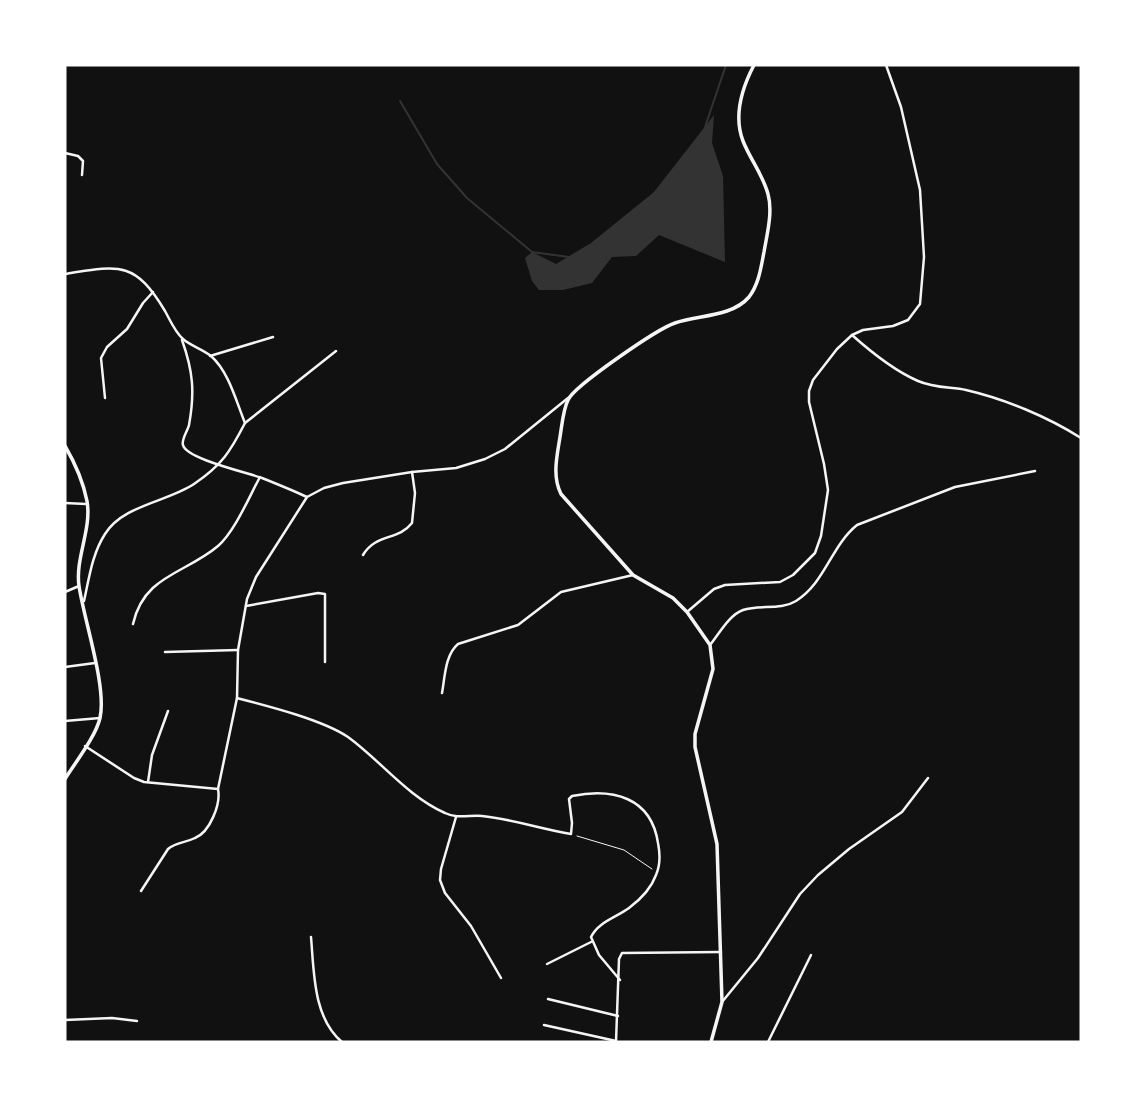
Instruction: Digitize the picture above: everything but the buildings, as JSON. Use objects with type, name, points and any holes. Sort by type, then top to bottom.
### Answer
[{"type":"street","points":[[141,891],[168,849],[195,838],[209,823],[219,803],[218,789],[237,698],[238,650],[246,606],[256,577],[307,496],[343,483],[456,468],[485,459],[505,449],[618,358],[654,333],[675,323],[732,309],[751,295],[761,268],[770,204],[764,181],[743,141],[738,123],[739,105],[754,65]]},
{"type":"street","points":[[687,612],[714,589],[725,585],[780,582],[793,575],[815,553],[821,536],[828,490],[809,402],[813,380],[837,349],[852,335],[908,320],[920,304],[923,290],[919,178],[901,107],[886,65]]},
{"type":"street","points":[[65,153],[78,156],[83,161],[82,175]]},
{"type":"street","points":[[65,274],[119,268],[133,272],[143,280],[181,338],[188,358],[194,397],[183,445],[190,453],[218,465],[260,477],[307,496]]},
{"type":"street","points":[[105,398],[101,358],[107,347],[127,329],[153,292]]},
{"type":"street","points":[[852,335],[889,364],[918,381],[966,390],[1008,403],[1081,438]]},
{"type":"street","points":[[211,356],[273,337]]},
{"type":"street","points":[[181,338],[211,356],[228,382],[245,424]]},
{"type":"street","points":[[83,601],[93,561],[105,534],[114,524],[137,510],[193,485],[228,456],[245,424],[336,351]]},
{"type":"street","points":[[568,398],[557,456],[557,486],[578,514],[633,575],[673,598],[687,612],[709,645],[713,669],[695,734],[695,747],[716,834],[722,1002],[711,1042]]},
{"type":"street","points":[[65,446],[81,479],[88,505],[80,552],[79,586],[101,693],[100,718],[65,777]]},
{"type":"street","points":[[709,645],[731,618],[742,610],[786,605],[804,595],[826,571],[847,533],[857,525],[955,487],[1035,471]]},
{"type":"street","points":[[363,555],[371,544],[400,533],[412,523],[415,503],[412,472]]},
{"type":"street","points":[[133,624],[141,599],[151,589],[218,545],[240,514],[260,477]]},
{"type":"street","points":[[65,503],[88,505]]},
{"type":"street","points":[[442,693],[448,660],[453,648],[458,644],[518,625],[561,592],[633,575]]},
{"type":"street","points":[[65,592],[79,586]]},
{"type":"street","points":[[246,606],[325,594],[325,662]]},
{"type":"street","points":[[165,652],[238,650]]},
{"type":"street","points":[[65,667],[94,663]]},
{"type":"street","points":[[237,698],[328,726],[347,737],[421,799],[456,817],[489,817],[571,834],[569,800],[572,796],[600,794],[624,796],[635,801],[653,820],[659,851],[657,872],[647,892],[630,908],[592,933],[592,942],[599,955],[620,979]]},
{"type":"street","points":[[148,782],[152,755],[168,711]]},
{"type":"street","points":[[65,720],[100,718]]},
{"type":"street","points":[[85,746],[134,778],[148,782],[218,789]]},
{"type":"street","points":[[722,1002],[758,958],[800,894],[849,849],[902,813],[928,778]]},
{"type":"street","points":[[456,817],[440,880],[445,893],[471,926],[501,978]]},
{"type":"street","points":[[311,937],[316,989],[328,1027],[342,1042]]},
{"type":"street","points":[[547,964],[592,942]]},
{"type":"street","points":[[544,1025],[616,1042],[620,955],[626,952],[721,952]]},
{"type":"street","points":[[768,1042],[811,955]]},
{"type":"street","points":[[548,999],[618,1016]]},
{"type":"street","points":[[65,1020],[112,1018],[137,1021]]},
{"type":"path","points":[[571,834],[624,850],[657,872]]},
{"type":"shaded area","points":[[714,115],[712,143],[723,176],[725,262],[659,235],[636,256],[612,257],[592,283],[563,290],[539,290],[532,281],[525,258],[532,252],[556,264],[591,243],[654,192]]},
{"type":"waterway","points":[[705,127],[726,65]]},
{"type":"waterway","points":[[400,101],[437,164],[467,198],[532,252],[569,257]]}]
